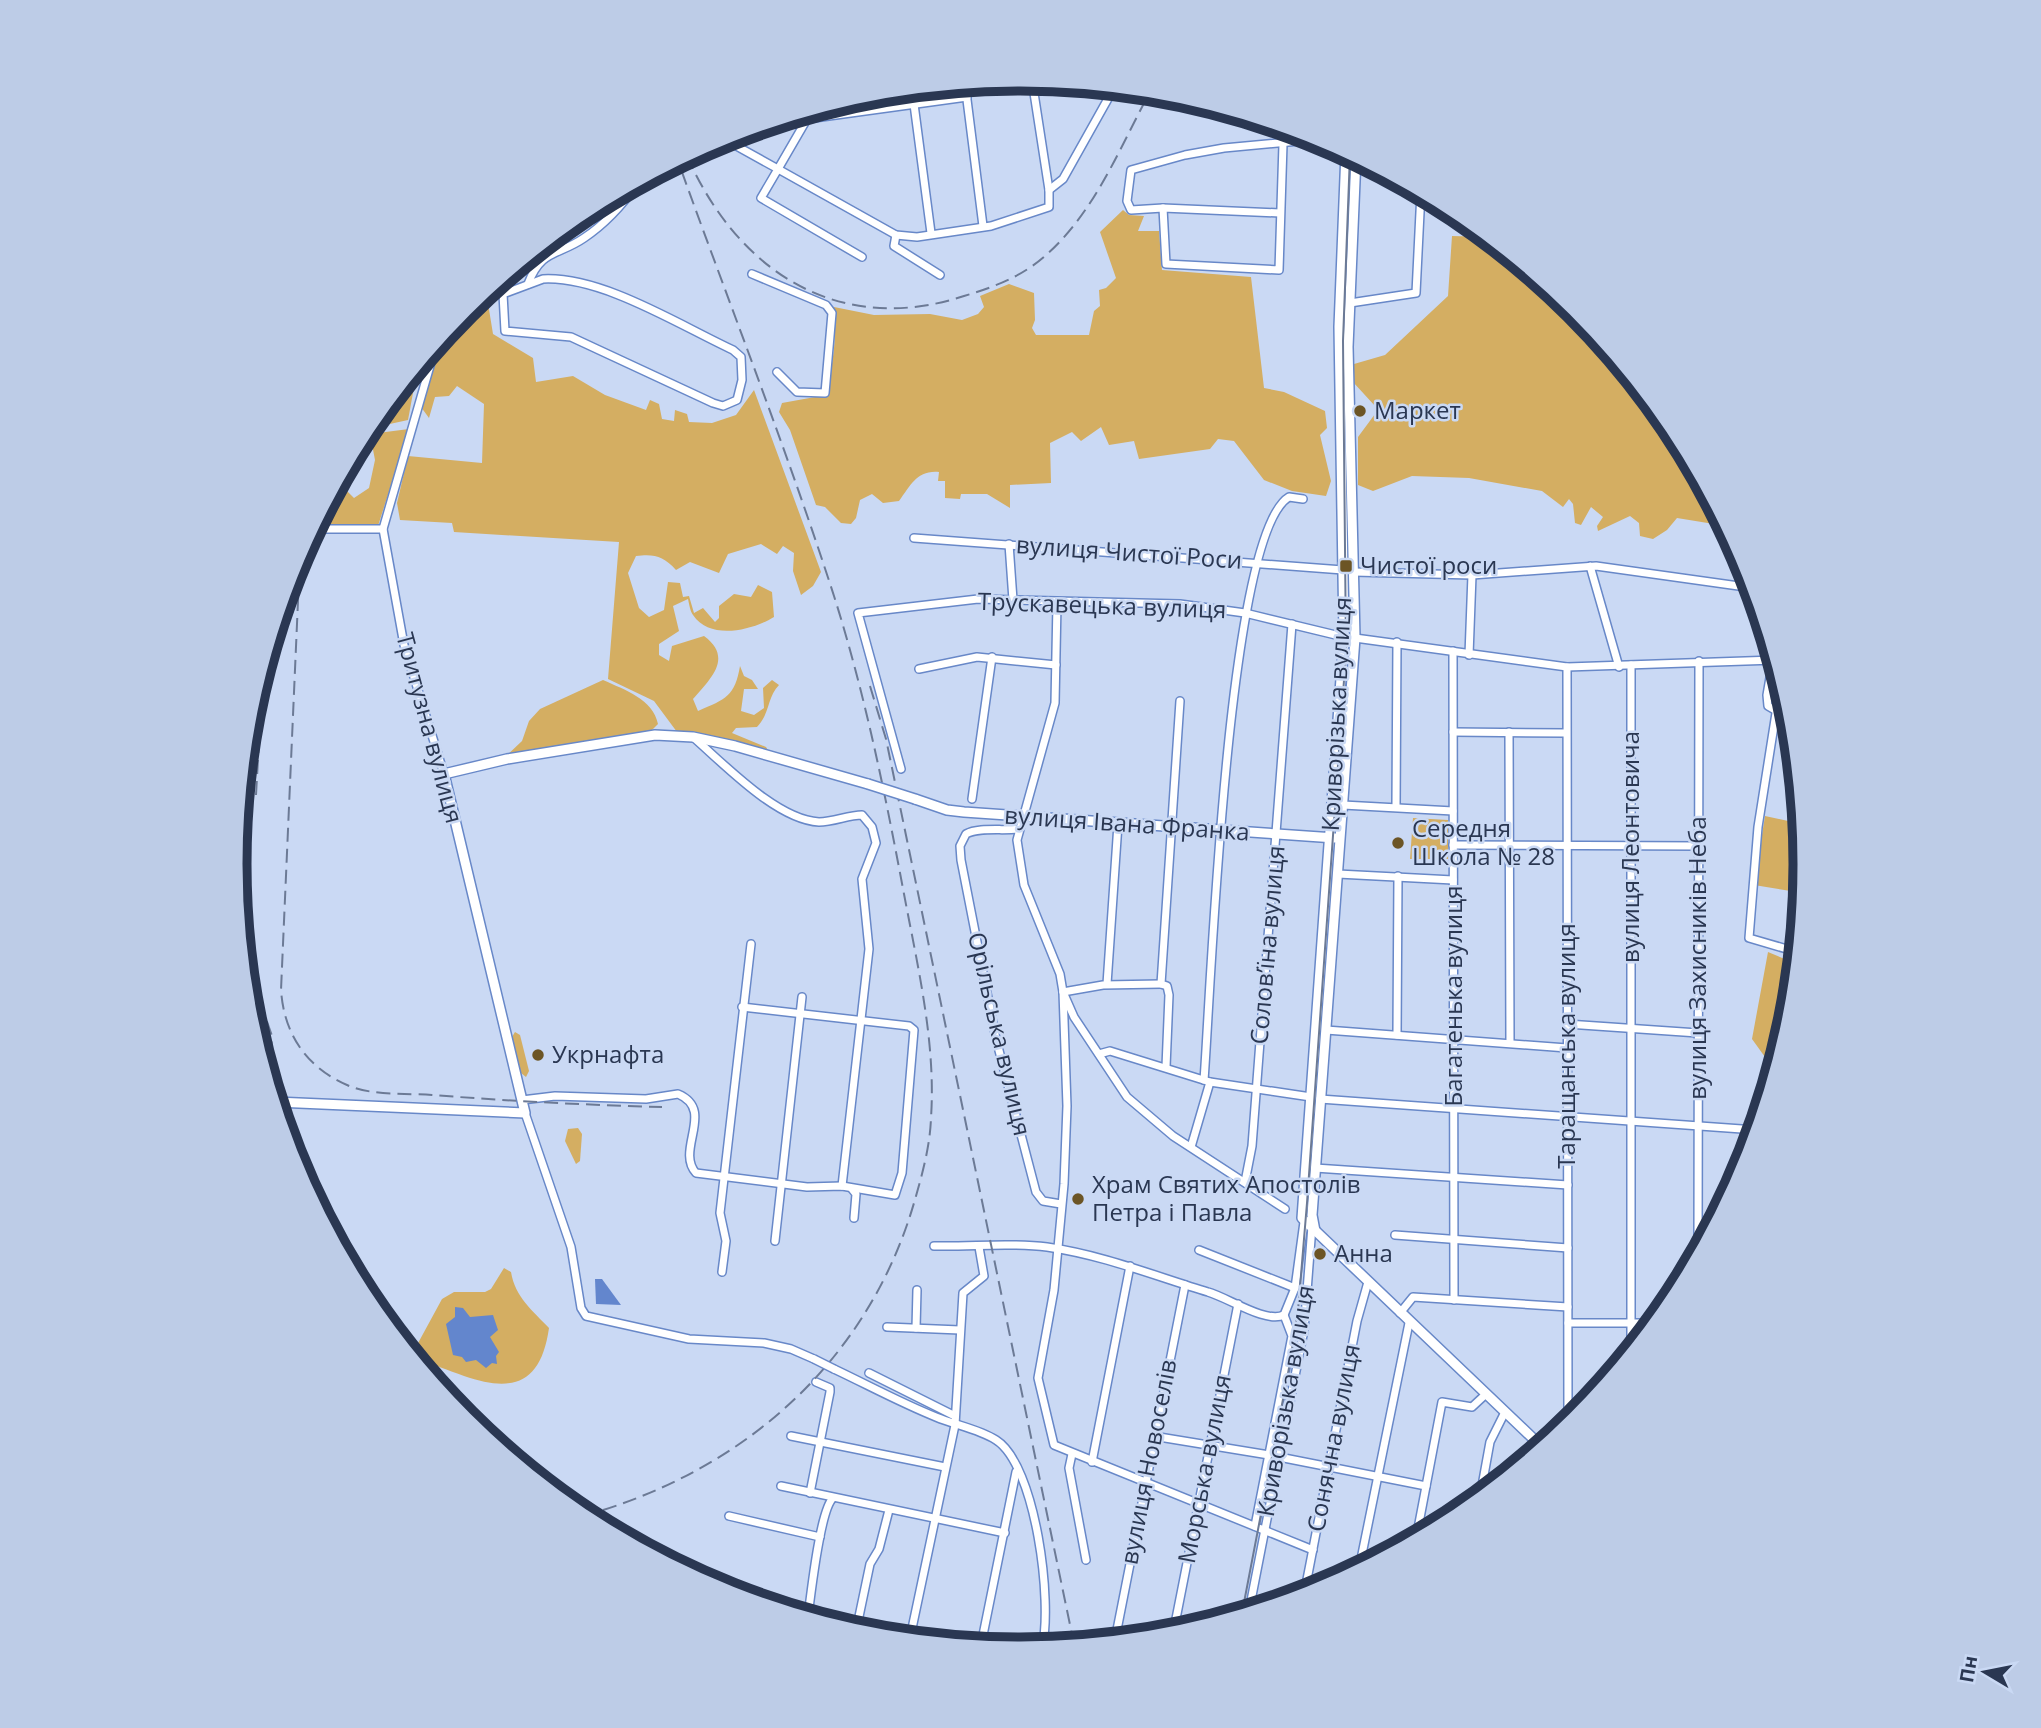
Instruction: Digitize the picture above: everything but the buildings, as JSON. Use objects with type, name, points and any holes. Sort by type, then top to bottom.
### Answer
[{"type":"main road","name":"Криворізька вулиця","points":[[1309,1225],[1344,637],[1339,327],[1346,163]]},
{"type":"main road","name":"Криворізька вулиця","points":[[1309,1225],[1315,1168],[1316,1098],[1326,1030],[1355,638],[1348,347],[1356,168]]},
{"type":"main road","name":"вулиця Івана Франка","points":[[444,774],[508,759],[625,739],[655,735],[693,737],[736,746],[947,810],[1341,839]]},
{"type":"main road","name":"Тритузна вулиця","points":[[444,774],[525,1112]]},
{"type":"main road","points":[[286,1102],[525,1112]]},
{"type":"main road","points":[[1309,1225],[1535,1440]]},
{"type":"street","points":[[736,146],[896,235],[906,238],[1000,224],[1049,206],[1048,176],[1034,92]]},
{"type":"street","points":[[966,93],[983,226]]},
{"type":"street","points":[[841,112],[967,97]]},
{"type":"street","points":[[1049,190],[1059,181],[1108,98]]},
{"type":"street","points":[[913,99],[931,233]]},
{"type":"street","points":[[802,123],[761,198],[862,257]]},
{"type":"street","points":[[1280,212],[1163,208],[1143,211],[1127,207],[1131,170],[1185,155],[1224,148],[1296,142]]},
{"type":"street","points":[[1163,208],[1166,264],[1279,270],[1283,144]]},
{"type":"street","points":[[1048,176],[1059,181]]},
{"type":"street","points":[[528,284],[541,259],[585,237],[622,202]]},
{"type":"street","points":[[1350,303],[1416,293],[1421,203]]},
{"type":"street","points":[[896,235],[894,246],[940,275]]},
{"type":"street","points":[[541,259],[538,272],[543,279]]},
{"type":"street","points":[[752,274],[826,305],[832,313],[825,393],[797,392],[777,372]]},
{"type":"street","points":[[543,279],[572,279],[602,288],[733,350],[741,357],[741,393],[737,400],[723,406],[570,337],[549,332],[505,331],[503,294],[528,284],[543,279]]},
{"type":"street","name":"Тритузна вулиця","points":[[430,365],[383,529],[404,645],[444,774]]},
{"type":"street","points":[[1191,1147],[1207,1081],[1231,705],[1245,613],[1255,563],[1274,512],[1281,502],[1289,497],[1303,499]]},
{"type":"street","points":[[324,529],[383,529]]},
{"type":"street","name":"вулиця Чистої Роси","points":[[914,538],[1343,570]]},
{"type":"street","points":[[1009,544],[1013,600]]},
{"type":"street","points":[[1354,572],[1472,575],[1590,566],[1742,586]]},
{"type":"street","points":[[1590,566],[1619,667]]},
{"type":"street","points":[[1469,655],[1472,575]]},
{"type":"street","name":"Трускавецька вулиця","points":[[901,769],[858,613],[943,602],[1013,600],[1180,604],[1245,613],[1344,637]]},
{"type":"street","points":[[1057,603],[1055,703],[1018,829],[1019,865],[1024,885],[1060,974],[1063,992],[1067,1105],[1061,1204],[1054,1290],[1038,1378],[1054,1445],[1313,1550]]},
{"type":"street","name":"Соловʼїна вулиця","points":[[1245,1182],[1250,1168],[1257,1089],[1292,624]]},
{"type":"street","points":[[1355,638],[1567,667],[1766,660]]},
{"type":"street","points":[[1396,807],[1397,642]]},
{"type":"street","name":"Багатенька вулиця","points":[[1453,651],[1454,1300]]},
{"type":"street","points":[[919,670],[992,657],[1056,665]]},
{"type":"street","points":[[972,799],[992,657]]},
{"type":"street","name":"вулиця Захисників Неба","points":[[1698,1236],[1699,661]]},
{"type":"street","name":"вулиця Леонтовича","points":[[1631,666],[1631,1339]]},
{"type":"street","name":"Таращанська вулиця","points":[[1567,667],[1568,1410]]},
{"type":"street","points":[[1770,678],[1768,706],[1779,714]]},
{"type":"street","points":[[1161,984],[1180,701]]},
{"type":"street","points":[[1776,713],[1758,827],[1749,938],[1789,950]]},
{"type":"street","points":[[1453,732],[1566,733]]},
{"type":"street","points":[[1509,732],[1510,1043]]},
{"type":"street","points":[[693,737],[766,799],[796,815],[821,822],[859,814],[866,817],[876,843],[862,879],[869,949],[842,1186]]},
{"type":"street","points":[[1343,805],[1453,811]]},
{"type":"street","points":[[1107,984],[1118,824]]},
{"type":"street","name":"Орільська вулиця","points":[[1018,829],[998,832],[973,830],[966,834],[960,846],[996,1039],[1037,1192],[1043,1201],[1061,1204]]},
{"type":"street","points":[[1453,845],[1699,846]]},
{"type":"street","points":[[1338,874],[1453,880]]},
{"type":"street","points":[[1397,1035],[1398,876]]},
{"type":"street","points":[[722,1272],[726,1241],[720,1213],[751,944]]},
{"type":"street","points":[[1063,992],[1107,984],[1167,986],[1169,995],[1166,1067]]},
{"type":"street","points":[[1063,992],[1074,1017],[1127,1097],[1146,1115],[1284,1209]]},
{"type":"street","points":[[775,1241],[802,997]]},
{"type":"street","points":[[522,1100],[555,1096],[646,1099],[678,1094],[693,1104],[696,1114],[692,1168],[701,1175],[828,1188],[842,1186],[895,1195],[901,1185],[911,1092],[914,1030],[909,1026],[742,1007]]},
{"type":"street","points":[[1567,1024],[1698,1033]]},
{"type":"street","points":[[1326,1030],[1567,1048]]},
{"type":"street","points":[[1099,1054],[1110,1051],[1207,1081],[1316,1098],[1746,1129]]},
{"type":"street","points":[[525,1112],[571,1247],[581,1308],[586,1316],[689,1339],[764,1343],[791,1349],[996,1439],[1013,1457],[1035,1519],[1048,1611],[1044,1636]]},
{"type":"street","points":[[1315,1168],[1567,1185]]},
{"type":"street","points":[[852,1189],[856,1194],[854,1218]]},
{"type":"street","points":[[1255,1526],[1292,1336],[1284,1315],[1295,1288],[1309,1225]]},
{"type":"street","name":"Криворізька вулиця","points":[[1250,1602],[1304,1330],[1309,1225]]},
{"type":"street","points":[[1395,1235],[1568,1248]]},
{"type":"street","points":[[934,1246],[979,1247],[998,1243],[1057,1249],[1130,1266],[1262,1315],[1274,1318],[1284,1315]]},
{"type":"street","points":[[912,1629],[955,1420],[964,1290],[978,1284],[984,1276],[979,1247]]},
{"type":"street","points":[[1199,1250],[1295,1288]]},
{"type":"street","points":[[1093,1462],[1130,1266]]},
{"type":"street","name":"Сонячна вулиця","points":[[1307,1582],[1357,1321],[1368,1282]]},
{"type":"street","name":"вулиця Новоселів","points":[[1117,1630],[1153,1436],[1185,1285]]},
{"type":"street","points":[[916,1328],[918,1290]]},
{"type":"street","points":[[1401,1313],[1413,1297],[1568,1307]]},
{"type":"street","name":"Морська вулиця","points":[[1176,1621],[1238,1304]]},
{"type":"street","points":[[1361,1557],[1409,1322]]},
{"type":"street","points":[[1568,1323],[1642,1323]]},
{"type":"street","points":[[887,1327],[960,1330]]},
{"type":"street","points":[[869,1373],[955,1420]]},
{"type":"street","points":[[810,1493],[830,1388],[816,1382]]},
{"type":"street","points":[[1418,1526],[1442,1402],[1472,1407],[1486,1394]]},
{"type":"street","points":[[1483,1483],[1490,1442],[1505,1412]]},
{"type":"street","points":[[791,1436],[945,1467]]},
{"type":"street","points":[[1153,1436],[1210,1443],[1269,1455]]},
{"type":"street","points":[[1072,1454],[1069,1468],[1086,1560]]},
{"type":"street","points":[[1279,1457],[1426,1486]]},
{"type":"street","points":[[983,1636],[1017,1468]]},
{"type":"street","points":[[781,1486],[829,1499],[1005,1533]]},
{"type":"street","points":[[809,1608],[829,1499]]},
{"type":"street","points":[[858,1619],[870,1564],[879,1549],[889,1510]]},
{"type":"street","points":[[729,1516],[820,1537]]},
{"type":"shaded area","points":[[1123,210],[1129,215],[1144,216],[1138,231],[1159,231],[1162,270],[1251,277],[1264,388],[1284,392],[1325,411],[1327,428],[1320,435],[1331,481],[1326,496],[1292,491],[1264,480],[1234,441],[1218,439],[1210,449],[1139,459],[1134,441],[1109,445],[1101,427],[1081,441],[1072,432],[1050,443],[1051,483],[1010,485],[1010,508],[987,494],[961,494],[960,499],[945,498],[945,481],[938,481],[939,472],[920,476],[899,501],[883,503],[872,494],[860,500],[856,518],[851,524],[841,523],[825,507],[816,505],[790,430],[779,412],[782,403],[826,395],[835,339],[833,316],[829,306],[874,315],[930,314],[962,320],[978,314],[984,307],[980,296],[1009,284],[1034,293],[1035,320],[1032,328],[1036,335],[1089,335],[1094,311],[1100,306],[1099,290],[1106,288],[1116,278],[1100,232]]},
{"type":"shaded area","points":[[1452,236],[1471,237],[1530,283],[1602,354],[1634,393],[1663,435],[1715,524],[1677,518],[1667,530],[1653,539],[1640,536],[1639,523],[1630,516],[1598,531],[1597,526],[1603,517],[1591,507],[1581,525],[1575,523],[1573,504],[1569,499],[1563,507],[1542,491],[1469,478],[1412,476],[1373,491],[1358,485],[1358,437],[1375,414],[1375,406],[1353,382],[1354,364],[1385,355],[1448,296]]},
{"type":"shaded area","points":[[488,304],[493,334],[533,358],[536,382],[573,376],[605,395],[646,410],[650,400],[659,404],[662,419],[674,421],[675,410],[687,414],[689,422],[712,423],[736,415],[754,390],[821,572],[813,586],[801,595],[793,571],[794,553],[783,546],[777,554],[761,544],[728,554],[719,573],[690,562],[676,570],[663,559],[648,555],[636,556],[628,573],[639,608],[649,617],[664,610],[668,582],[680,583],[683,597],[689,596],[694,613],[703,608],[715,622],[719,618],[719,606],[734,594],[751,597],[758,585],[772,592],[774,617],[755,626],[732,631],[710,628],[700,623],[692,613],[688,599],[673,606],[679,631],[659,644],[659,655],[669,661],[672,646],[704,636],[713,644],[718,660],[712,676],[693,699],[698,711],[728,695],[735,684],[740,666],[744,676],[752,680],[758,689],[744,689],[741,711],[754,715],[764,708],[763,688],[772,680],[779,685],[757,727],[736,728],[732,733],[766,747],[769,752],[677,732],[654,701],[608,679],[619,542],[454,532],[452,523],[400,520],[397,503],[408,456],[482,463],[484,404],[457,386],[449,396],[435,397],[429,418],[421,407],[435,359]]},
{"type":"shaded area","points":[[415,384],[408,420],[385,425]]},
{"type":"shaded area","points":[[409,429],[377,529],[325,526],[345,489],[354,498],[369,488],[375,460],[372,444],[380,433]]},
{"type":"shaded area","points":[[603,680],[644,702],[655,715],[658,724],[650,732],[505,757],[522,741],[529,721],[540,709]]},
{"type":"shaded area","points":[[1765,816],[1792,822],[1793,891],[1754,885]]},
{"type":"shaded area","points":[[1413,818],[1448,820],[1448,859],[1410,859]]},
{"type":"shaded area","points":[[1768,952],[1788,960],[1779,1015],[1768,1061],[1752,1039]]},
{"type":"shaded area","points":[[515,1032],[520,1035],[529,1071],[526,1077],[521,1073],[512,1037]]},
{"type":"shaded area","points":[[578,1128],[582,1134],[580,1161],[576,1164],[565,1141],[568,1129]]},
{"type":"shaded area","points":[[504,1268],[511,1272],[516,1289],[549,1328],[545,1347],[532,1372],[510,1383],[481,1381],[452,1372],[428,1361],[418,1348],[442,1299],[454,1292],[485,1292],[491,1289]]},
{"type":"water","points":[[595,1279],[602,1279],[621,1305],[596,1304]]},
{"type":"water","points":[[455,1307],[463,1308],[470,1317],[493,1315],[498,1330],[490,1337],[499,1352],[496,1356],[497,1364],[492,1363],[486,1368],[476,1360],[466,1362],[462,1357],[453,1355],[446,1324],[455,1317]]},
{"type":"tram line","points":[[1244,1604],[1298,1311],[1307,1203],[1346,652],[1343,341],[1350,165]]},
{"type":"railway","points":[[692,165],[708,197],[734,233],[764,262],[798,285],[835,300],[875,308],[918,307],[996,285],[1017,276],[1045,256],[1063,239],[1092,200],[1145,102]]},
{"type":"railway","points":[[598,1511],[641,1496],[695,1471],[745,1440],[790,1403],[831,1361],[865,1313],[893,1261],[914,1203],[930,1129],[931,1062],[925,1006],[874,744],[855,670],[834,596],[797,487],[681,170]]},
{"type":"railway","points":[[299,589],[281,990],[287,1021],[300,1047],[309,1059],[333,1078],[367,1091],[662,1107]]},
{"type":"railway","points":[[870,686],[886,739],[1072,1635]]},
{"type":"railway","points":[[256,795],[260,727]]},
{"type":"railway","points":[[260,1001],[272,1036],[271,1052]]},
{"type":"place","name":"Маркет","points":[[1360,411]]},
{"type":"place","name":"Чистої роси","points":[[1346,566]]},
{"type":"place","name":"Середня Школа № 28","points":[[1398,843]]},
{"type":"place","name":"Укрнафта","points":[[538,1055]]},
{"type":"place","name":"Храм Святих Апостолів Петра і Павла","points":[[1078,1199]]},
{"type":"place","name":"Анна","points":[[1320,1254]]}]
